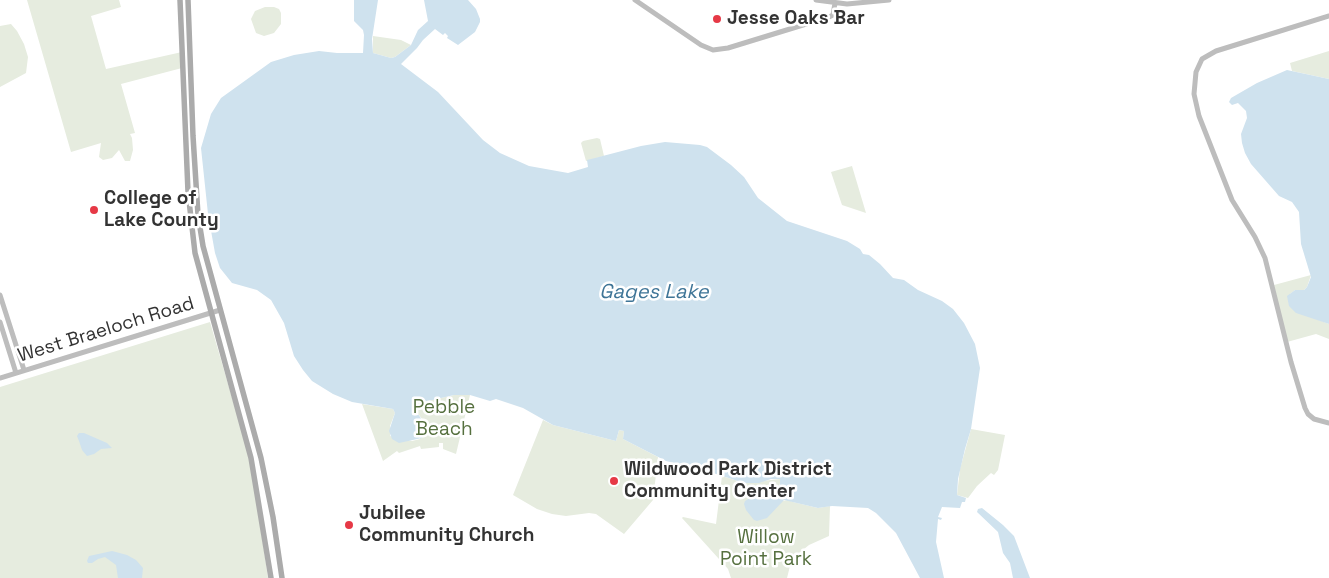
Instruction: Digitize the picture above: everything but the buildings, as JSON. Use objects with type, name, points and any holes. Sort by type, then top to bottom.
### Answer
[{"type":"main road","points":[[180,0],[190,223],[195,253],[210,313],[251,458],[272,578]]},
{"type":"main road","points":[[188,0],[198,215],[203,246],[250,411],[273,517],[282,578]]},
{"type":"street","points":[[635,0],[701,45],[713,50],[728,48],[830,17],[833,15],[835,3]]},
{"type":"street","points":[[816,0],[861,4],[888,0]]},
{"type":"street","points":[[1329,16],[1233,45],[1216,51],[1202,59],[1196,72],[1194,94],[1199,116],[1232,200],[1255,237],[1265,258],[1291,362],[1305,408],[1314,420],[1329,423]]},
{"type":"street","points":[[0,295],[24,370]]},
{"type":"street","name":"West Braeloch Road","points":[[0,378],[220,310]]},
{"type":"street","points":[[0,322],[16,373]]},
{"type":"green space","points":[[27,0],[119,0],[121,7],[91,16],[106,69],[182,52],[182,68],[121,84],[135,133],[130,134],[133,150],[130,161],[125,161],[119,150],[112,158],[103,160],[99,157],[101,143],[71,152]]},
{"type":"green space","points":[[265,7],[279,9],[281,24],[274,33],[264,36],[256,33],[251,19],[255,11]]},
{"type":"green space","points":[[11,24],[24,44],[28,57],[26,73],[0,87],[0,26]]},
{"type":"green space","points":[[373,36],[401,40],[411,45],[391,58],[373,53]]},
{"type":"green space","points":[[1329,51],[1329,79],[1292,71],[1290,63]]},
{"type":"green space","points":[[597,138],[600,139],[604,156],[586,161],[581,143]]},
{"type":"green space","points":[[852,166],[866,213],[842,205],[831,172]]},
{"type":"green space","points":[[1311,275],[1304,290],[1295,290],[1290,294],[1311,317],[1329,324],[1329,339],[1316,334],[1287,342],[1274,285]]},
{"type":"green space","points":[[210,322],[251,463],[268,578],[0,578],[0,387]]},
{"type":"green space","name":"Pebble Beach","points":[[454,395],[470,395],[456,454],[443,449],[443,443],[439,443],[439,447],[421,449],[420,446],[399,453],[397,451],[383,461],[362,404],[393,409],[395,413],[390,426],[390,436],[412,441],[420,439],[422,419],[413,407],[414,404]]},
{"type":"green space","points":[[543,420],[553,425],[616,441],[619,430],[624,431],[623,439],[658,457],[653,500],[624,534],[596,514],[566,516],[552,514],[537,509],[513,495]]},
{"type":"green space","points":[[971,429],[1005,435],[998,470],[994,475],[991,473],[977,486],[968,498],[957,495],[960,469]]},
{"type":"green space","name":"Willow Point Park","points":[[722,476],[744,483],[780,479],[781,481],[775,494],[768,494],[782,501],[788,500],[818,508],[830,506],[829,536],[809,545],[798,554],[790,566],[787,578],[731,578],[728,569],[682,518],[716,524]]},
{"type":"water","name":"Gages Lake","points":[[354,0],[378,0],[372,39],[373,53],[391,58],[411,45],[418,30],[428,21],[424,0],[468,0],[476,9],[480,19],[475,32],[458,45],[447,38],[448,36],[445,33],[443,35],[435,29],[401,64],[438,92],[483,140],[500,153],[529,166],[568,173],[588,167],[587,160],[641,146],[665,142],[707,147],[744,177],[758,198],[787,221],[847,241],[860,249],[863,254],[869,255],[893,278],[904,280],[953,309],[964,323],[975,344],[980,368],[971,429],[958,479],[957,495],[966,498],[965,502],[962,502],[960,508],[942,507],[938,517],[942,518],[941,520],[938,519],[936,542],[944,578],[920,578],[896,533],[876,513],[868,508],[832,506],[818,508],[784,500],[767,518],[754,520],[746,510],[745,501],[755,495],[775,494],[780,484],[780,479],[771,479],[759,483],[744,483],[666,461],[623,439],[624,431],[619,430],[616,441],[553,425],[523,408],[496,399],[490,401],[470,395],[454,395],[415,404],[413,407],[425,424],[425,434],[422,438],[399,443],[392,439],[389,431],[395,413],[393,409],[352,402],[333,394],[312,381],[294,356],[284,323],[271,300],[257,290],[232,283],[220,268],[215,253],[208,214],[201,148],[211,114],[221,98],[271,62],[294,55],[319,51],[363,53],[364,35],[363,30],[354,21]]},
{"type":"water","points":[[1287,70],[1329,79],[1329,324],[1296,313],[1289,306],[1287,296],[1295,290],[1304,290],[1311,277],[1301,244],[1299,212],[1292,202],[1279,196],[1251,164],[1245,153],[1241,134],[1247,118],[1246,111],[1238,103],[1232,105],[1229,102],[1231,98],[1257,83]]},
{"type":"water","points":[[79,433],[84,433],[107,443],[112,448],[101,449],[87,456],[82,450],[77,436]]},
{"type":"water","points":[[982,508],[1014,536],[1030,578],[1013,578],[1010,563],[1003,553],[998,532],[977,512],[978,509]]},
{"type":"water","points":[[112,551],[127,555],[136,560],[143,568],[142,578],[118,578],[116,565],[105,557],[92,563],[87,561],[89,556]]},
{"type":"place","name":"Jesse Oaks Bar","points":[[717,19]]},
{"type":"place","name":"College of Lake County","points":[[94,210]]},
{"type":"place","name":"Wildwood Park District Community Center","points":[[614,481]]},
{"type":"place","name":"Jubilee Community Church","points":[[349,525]]}]
